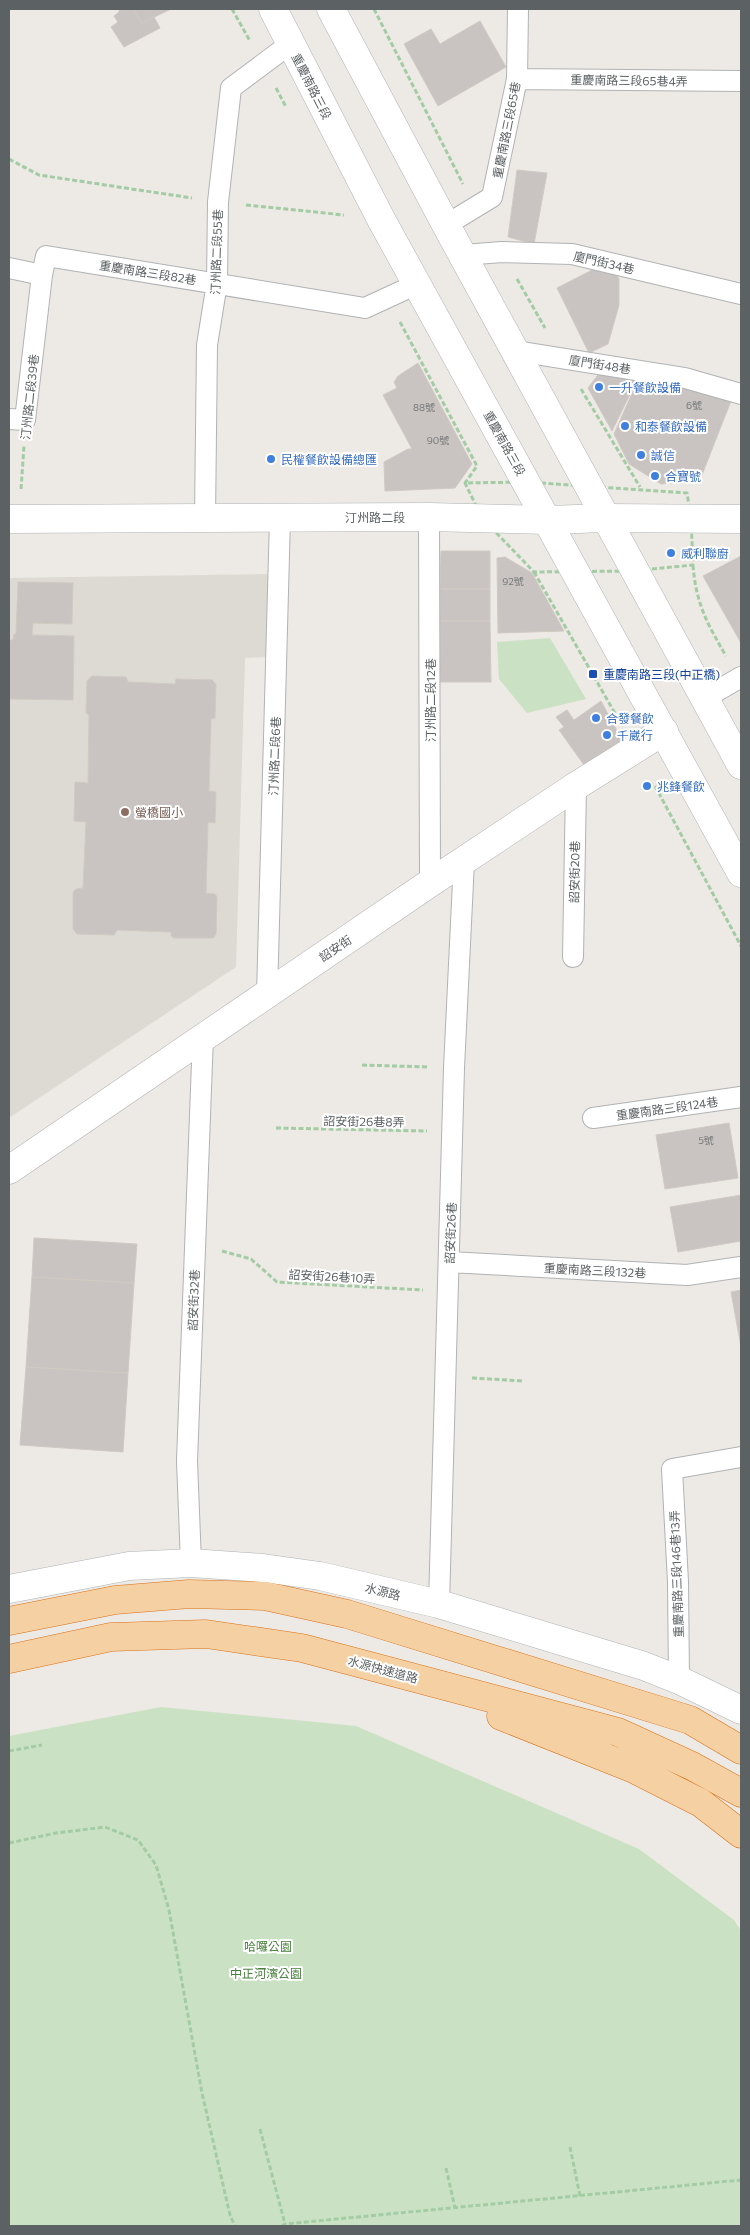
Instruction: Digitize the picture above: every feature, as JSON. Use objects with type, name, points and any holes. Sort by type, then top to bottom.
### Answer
[{"type":"highway","points":[[9,1620],[115,1600],[189,1594],[265,1596],[347,1614],[690,1720],[741,1750]]},
{"type":"highway","name":"水源快速道路","points":[[9,1659],[111,1637],[206,1634],[302,1648],[618,1732],[692,1766],[741,1793]]},
{"type":"highway","points":[[382,1669],[634,1769],[701,1803],[741,1834]]},
{"type":"main road","name":"重慶南路三段","points":[[274,9],[290,44],[382,221],[741,873]]},
{"type":"main road","points":[[331,9],[633,571],[741,765]]},
{"type":"main road","name":"汀州路二段","points":[[14,519],[429,517],[548,520],[606,518],[741,519]]},
{"type":"main road","name":"詔安街","points":[[9,1170],[430,883],[576,786],[664,731]]},
{"type":"main road","name":"水源路","points":[[9,1589],[129,1566],[191,1563],[263,1568],[320,1576],[439,1604],[644,1666],[679,1680],[741,1710]]},
{"type":"lane","name":"重慶南路三段65巷","points":[[446,225],[492,197],[517,79],[518,9]]},
{"type":"lane","name":"汀州路二段55巷","points":[[204,519],[208,345],[217,283],[218,202],[231,88],[290,44]]},
{"type":"lane","name":"重慶南路三段65巷4弄","points":[[517,79],[741,81]]},
{"type":"lane","name":"廈門街34巷","points":[[464,255],[502,252],[572,254],[741,294]]},
{"type":"lane","name":"重慶南路三段82巷","points":[[42,275],[46,256],[365,308],[417,284]]},
{"type":"lane","points":[[9,268],[42,275]]},
{"type":"lane","name":"汀州路二段39巷","points":[[17,420],[42,275]]},
{"type":"lane","name":"廈門街48巷","points":[[516,351],[685,378],[741,394]]},
{"type":"lane","name":"汀州路二段12巷","points":[[429,517],[430,883]]},
{"type":"lane","name":"汀州路二段6巷","points":[[267,995],[280,518]]},
{"type":"lane","points":[[705,698],[740,677]]},
{"type":"lane","name":"詔安街20巷","points":[[573,957],[576,786]]},
{"type":"lane","name":"詔安街26巷","points":[[439,1604],[454,1068],[464,861]]},
{"type":"lane","name":"詔安街32巷","points":[[191,1563],[187,1461],[203,1036]]},
{"type":"lane","name":"重慶南路三段124巷","points":[[593,1118],[741,1097]]},
{"type":"lane","name":"重慶南路三段132巷","points":[[449,1262],[687,1275],[741,1267]]},
{"type":"lane","name":"重慶南路三段146巷13弄","points":[[679,1680],[678,1582],[672,1469],[741,1457]]},
{"type":"path","name":"汀州路二段39巷","points":[[14,519],[17,420]]},
{"type":"path","points":[[693,565],[695,586],[702,613],[740,677]]},
{"type":"path","points":[[362,1065],[454,1068]]},
{"type":"path","name":"詔安街26巷8弄","points":[[276,1128],[452,1132]]},
{"type":"path","name":"詔安街26巷10弄","points":[[195,1244],[251,1259],[277,1282],[448,1291]]},
{"type":"path","points":[[446,1376],[524,1381]]},
{"type":"path","points":[[9,1751],[42,1745]]},
{"type":"path","points":[[9,1843],[56,1833],[105,1827],[138,1840],[156,1865],[169,1910],[202,2093],[230,2215],[235,2226]]},
{"type":"path","points":[[260,2129],[284,2225],[741,2180]]},
{"type":"path","points":[[570,2147],[580,2196]]},
{"type":"path","points":[[446,2168],[455,2208]]},
{"type":"shaded area","name":"螢橋國小","points":[[269,574],[266,657],[245,658],[236,967],[9,1118],[9,578]]},
{"type":"green space","points":[[550,638],[586,699],[527,713],[499,679],[497,642]]},
{"type":"green space","name":"中正河濱公園","points":[[161,1707],[356,1726],[639,1849],[734,1920],[741,1931],[741,2226],[9,2226],[9,1736]]},
{"type":"building","points":[[119,9],[133,9],[142,23],[154,17],[160,28],[124,47],[111,27],[118,22],[114,16],[119,12]]},
{"type":"building","points":[[133,9],[171,9],[142,23]]},
{"type":"building","points":[[480,21],[506,67],[438,106],[404,44],[431,29],[440,44]]},
{"type":"building","points":[[517,170],[547,173],[534,244],[508,237]]},
{"type":"building","points":[[598,267],[615,272],[619,279],[619,305],[608,344],[589,353],[557,288]]},
{"type":"building","points":[[418,363],[472,464],[455,488],[385,491],[384,462],[408,449],[412,449],[383,395],[397,388],[394,382],[398,376]]},
{"type":"building","points":[[601,371],[638,378],[612,431],[588,388]]},
{"type":"building","points":[[638,380],[688,389],[731,401],[700,480],[661,484],[629,464],[614,434]]},
{"type":"building","points":[[441,551],[490,551],[490,589],[440,589]]},
{"type":"building","points":[[741,556],[741,643],[703,576]]},
{"type":"building","points":[[505,557],[532,573],[564,631],[498,633],[497,558]]},
{"type":"building","points":[[18,582],[73,583],[72,624],[33,623],[32,635],[74,636],[73,700],[9,699],[9,640],[13,640],[14,634],[16,634]]},
{"type":"building","points":[[440,589],[490,589],[490,621],[440,621]]},
{"type":"building","points":[[440,621],[490,621],[491,682],[440,682]]},
{"type":"building","points":[[92,676],[126,677],[128,682],[175,684],[176,679],[212,680],[216,684],[215,718],[211,719],[209,791],[216,792],[215,823],[208,822],[206,893],[215,894],[217,897],[216,934],[213,938],[174,938],[171,936],[171,932],[117,930],[114,935],[77,934],[73,929],[73,892],[76,889],[83,888],[86,822],[74,821],[75,782],[88,783],[89,715],[86,713],[87,681]]},
{"type":"building","points":[[601,701],[622,740],[584,765],[559,730],[564,727],[556,717],[567,710],[574,720]]},
{"type":"building","points":[[729,1123],[738,1178],[665,1189],[656,1135]]},
{"type":"building","points":[[741,1195],[741,1241],[678,1252],[670,1207]]},
{"type":"building","points":[[34,1238],[137,1244],[134,1283],[32,1277]]},
{"type":"building","points":[[32,1277],[134,1283],[128,1373],[26,1367]]},
{"type":"building","points":[[741,1290],[741,1347],[731,1292]]},
{"type":"building","points":[[26,1367],[128,1373],[123,1452],[20,1445]]},
{"type":"place","name":"一升餐飲設備","points":[[599,387]]},
{"type":"place","name":"和泰餐飲設備","points":[[625,426]]},
{"type":"place","name":"誠信","points":[[641,455]]},
{"type":"place","name":"民權餐飲設備總匯","points":[[271,459]]},
{"type":"place","name":"合寶號","points":[[655,476]]},
{"type":"place","name":"威利聯廚","points":[[671,553]]},
{"type":"place","name":"重慶南路三段(中正橋)","points":[[593,674]]},
{"type":"place","name":"合發餐飲","points":[[596,718]]},
{"type":"place","name":"千崴行","points":[[607,735]]},
{"type":"place","name":"兆鋒餐飲","points":[[647,786]]},
{"type":"place","name":"螢橋國小","points":[[125,812]]},
{"type":"park label","name":"哈囉公園","points":[[268,1946]]}]
